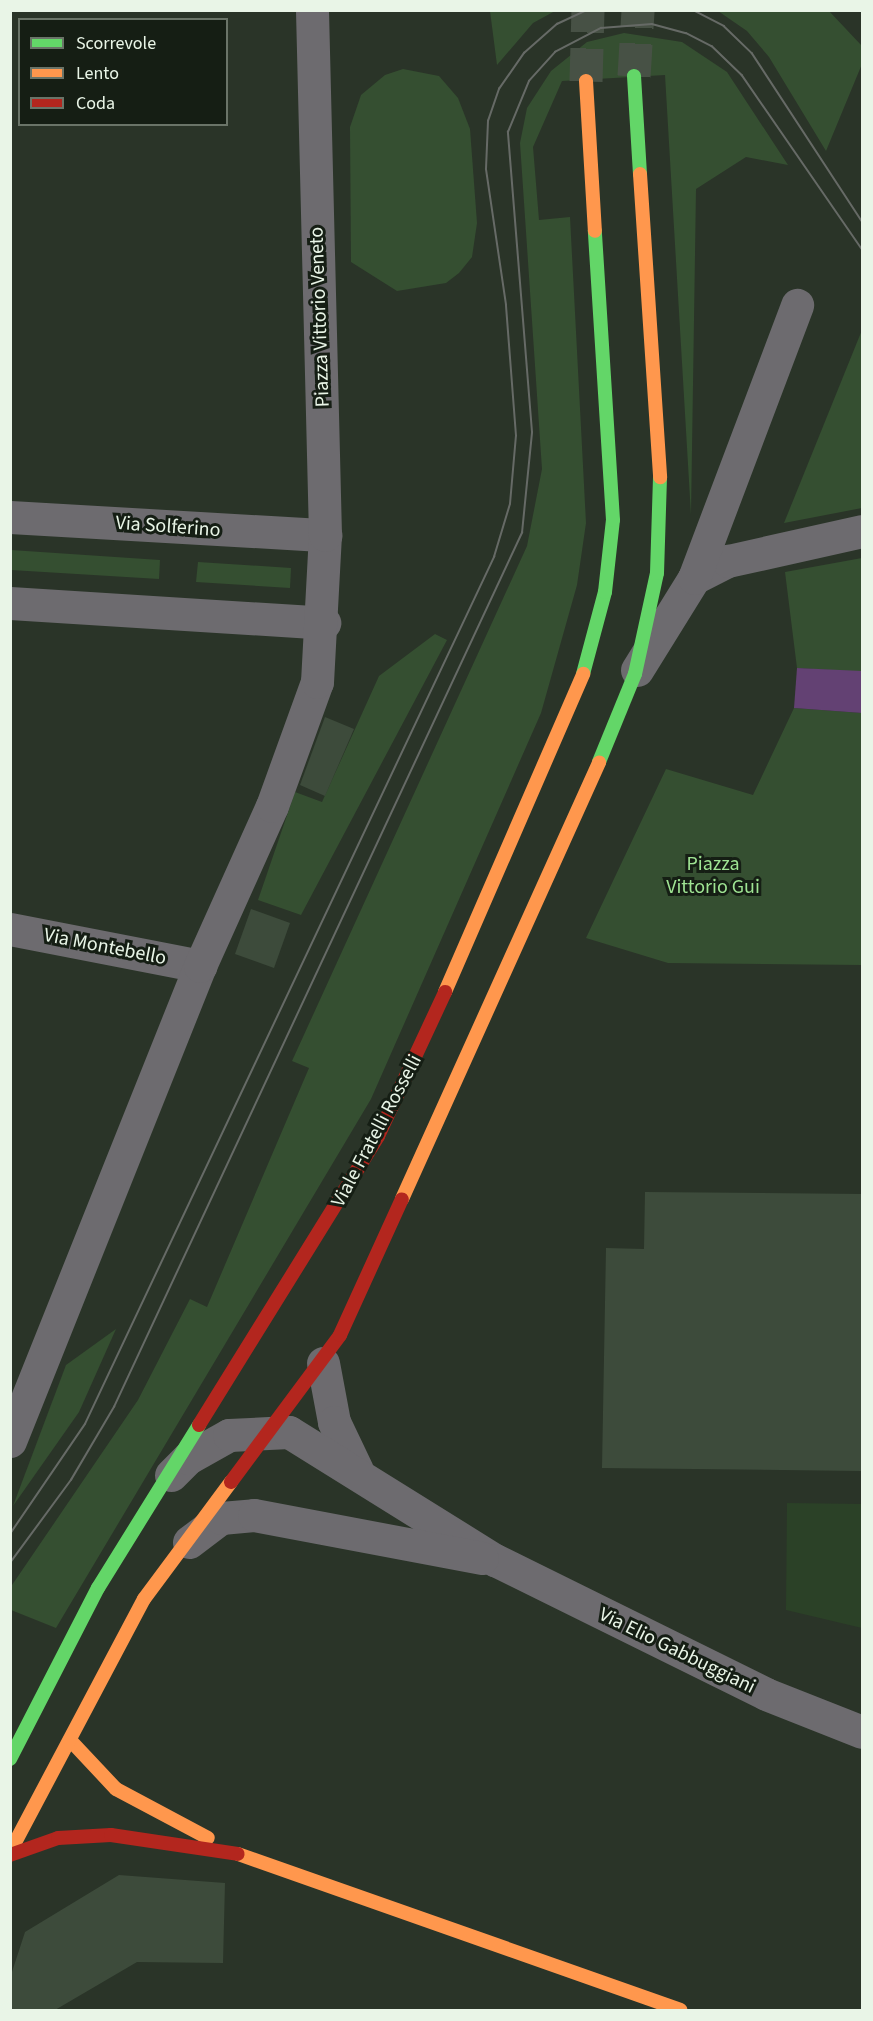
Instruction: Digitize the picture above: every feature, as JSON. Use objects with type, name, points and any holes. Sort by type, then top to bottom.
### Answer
[{"type":"main road","points":[[10,1854],[144,1599],[323,1363],[400,1209],[600,764],[635,674],[657,573],[662,503],[634,76]]},
{"type":"main road","name":"Viale Fratelli Rosselli","points":[[10,1759],[98,1588],[334,1212],[404,1085],[555,750],[592,643],[605,592],[613,520],[586,81]]},
{"type":"main road","points":[[70,1740],[116,1789],[240,1854],[680,2010]]},
{"type":"main road","points":[[10,1854],[58,1838],[111,1834],[240,1854]]},
{"type":"street","name":"Piazza Vittorio Veneto","points":[[315,11],[325,535],[324,623]]},
{"type":"street","points":[[635,674],[694,578],[797,305]]},
{"type":"street","name":"Via Solferino","points":[[10,517],[325,535]]},
{"type":"street","points":[[694,578],[728,561],[862,531]]},
{"type":"street","points":[[10,603],[324,623],[317,682],[272,806],[200,966],[10,1441]]},
{"type":"street","name":"Via Montebello","points":[[10,929],[200,966]]},
{"type":"street","points":[[323,1363],[334,1422],[357,1470]]},
{"type":"street","name":"Via Elio Gabbuggiani","points":[[168,1477],[218,1439],[273,1430],[289,1432],[357,1470],[495,1560],[755,1689],[862,1732]]},
{"type":"street","name":"Via Elio Gabbuggiani","points":[[181,1549],[221,1518],[254,1515],[495,1560]]},
{"type":"shaded area","points":[[797,668],[862,671],[862,713],[794,708]]},
{"type":"shaded area","points":[[787,1503],[862,1504],[862,1628],[786,1610]]},
{"type":"green space","points":[[490,11],[555,11],[533,23],[497,65]]},
{"type":"green space","points":[[718,11],[829,11],[862,46],[862,64],[826,151],[769,57],[747,31]]},
{"type":"green space","points":[[624,33],[682,42],[727,72],[788,165],[746,157],[696,189],[691,515],[665,75],[562,81],[533,147],[539,220],[570,217],[586,523],[577,585],[541,713],[371,1099],[56,1628],[11,1610],[10,1588],[138,1400],[190,1299],[207,1307],[309,1068],[292,1061],[527,546],[542,469],[520,143],[527,108],[551,71],[587,42]]},
{"type":"green space","points":[[403,69],[439,76],[458,98],[470,129],[477,223],[472,257],[459,273],[446,283],[397,291],[351,262],[350,127],[361,95],[385,75]]},
{"type":"green space","points":[[862,330],[862,508],[784,523]]},
{"type":"green space","points":[[11,550],[160,560],[159,579],[11,570]]},
{"type":"green space","points":[[862,558],[862,672],[797,668],[785,572]]},
{"type":"green space","points":[[198,562],[291,568],[290,588],[196,582]]},
{"type":"green space","points":[[435,634],[447,640],[301,915],[258,900],[295,792],[322,802],[379,676]]},
{"type":"green space","name":"Piazza Vittorio Gui","points":[[794,708],[862,713],[862,965],[668,963],[586,938],[666,769],[753,795]]},
{"type":"green space","points":[[116,1329],[79,1412],[13,1506],[66,1365]]},
{"type":"building","points":[[325,717],[354,729],[325,796],[300,785]]},
{"type":"building","points":[[251,909],[290,923],[274,968],[235,954]]},
{"type":"building","points":[[645,1192],[862,1194],[862,1471],[602,1468],[606,1248],[644,1249]]},
{"type":"building","points":[[119,1875],[225,1883],[223,1963],[137,1962],[55,2010],[10,2010],[10,1978],[25,1932]]},
{"type":"tunnel","points":[[586,81],[588,10]]},
{"type":"tunnel","points":[[634,76],[638,10]]},
{"type":"tram line","points":[[10,1534],[85,1424],[494,557],[510,504],[516,436],[506,305],[486,169],[488,121],[499,89],[524,53],[557,24],[587,10]]},
{"type":"tram line","points":[[693,10],[724,26],[752,53],[862,221]]},
{"type":"tram line","points":[[10,1563],[71,1480],[114,1407],[522,533],[532,432],[508,132],[529,81],[555,52],[601,28],[652,24],[686,33],[712,46],[742,75],[862,249]]},
{"type":"traffic: fast","points":[[634,76],[640,174]]},
{"type":"traffic: fast","points":[[583,674],[605,592],[613,520],[595,231]]},
{"type":"traffic: fast","points":[[599,762],[635,674],[657,573],[660,477]]},
{"type":"traffic: fast","points":[[10,1759],[98,1588],[199,1425]]},
{"type":"traffic: slow","points":[[586,81],[595,231]]},
{"type":"traffic: slow","points":[[640,174],[660,477]]},
{"type":"traffic: slow","points":[[445,992],[583,674]]},
{"type":"traffic: slow","points":[[402,1199],[599,762]]},
{"type":"traffic: slow","points":[[10,1852],[144,1599],[231,1482]]},
{"type":"traffic: slow","points":[[70,1740],[116,1789],[208,1838]]},
{"type":"traffic: slow","points":[[238,1854],[680,2010]]},
{"type":"traffic: jam","points":[[199,1425],[378,1136],[445,992]]},
{"type":"traffic: jam","points":[[231,1482],[340,1335],[402,1199]]},
{"type":"traffic: jam","points":[[10,1855],[58,1838],[111,1835],[238,1854]]}]
